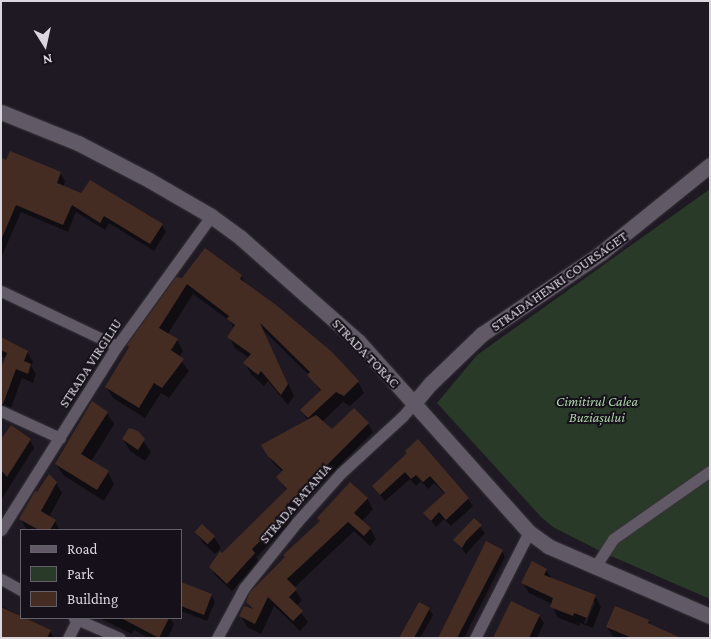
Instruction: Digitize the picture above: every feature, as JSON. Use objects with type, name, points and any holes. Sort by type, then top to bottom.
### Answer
[{"type":"street","name":"STRADA TORAC","points":[[1,112],[78,143],[150,180],[211,216],[284,275],[358,341],[529,532],[548,546],[710,616]]},
{"type":"street","name":"STRADA HENRI COURSAGET","points":[[414,403],[431,383],[482,334],[601,253],[710,165]]},
{"type":"street","name":"STRADA VIRGILIU","points":[[1,530],[117,346],[211,216]]},
{"type":"street","points":[[1,291],[117,346]]},
{"type":"street","name":"STRADA BATANIA","points":[[217,638],[244,588],[297,522],[341,474],[403,416],[414,403]]},
{"type":"street","points":[[1,411],[60,438]]},
{"type":"street","points":[[595,567],[613,539],[710,471]]},
{"type":"street","points":[[475,638],[529,532]]},
{"type":"street","points":[[1,579],[20,589]]},
{"type":"street","points":[[68,638],[76,619],[120,638]]},
{"type":"green space","name":"Cimitirul Calea Buziașului","points":[[710,189],[710,599],[604,553],[553,527],[541,517],[437,403],[477,355]]},
{"type":"building","points":[[10,151],[61,172],[57,183],[81,193],[90,180],[163,224],[150,244],[104,216],[100,223],[72,205],[63,225],[16,205],[1,240],[1,157],[6,160]]},
{"type":"building","points":[[205,248],[242,275],[240,279],[276,305],[332,352],[359,381],[344,396],[336,392],[308,418],[300,410],[321,390],[307,375],[310,372],[260,323],[288,384],[281,395],[261,371],[258,375],[243,363],[251,354],[227,337],[235,325],[227,319],[229,316],[187,284],[159,328],[178,339],[171,350],[184,359],[162,388],[154,383],[139,408],[105,387],[129,347],[127,345],[176,277],[182,278]]},
{"type":"building","points":[[1,337],[28,351],[24,361],[31,364],[28,374],[16,369],[3,404],[1,404],[1,368],[7,353],[1,350]]},
{"type":"building","points":[[92,401],[108,412],[81,454],[109,471],[97,490],[55,464]]},
{"type":"building","points":[[354,408],[369,423],[285,507],[289,512],[252,549],[255,553],[227,584],[209,567],[220,551],[222,553],[287,489],[276,477],[283,470],[267,455],[261,445],[316,415],[332,429]]},
{"type":"building","points":[[11,425],[31,439],[7,477],[1,470],[1,439]]},
{"type":"building","points":[[129,428],[138,431],[145,439],[138,450],[122,439]]},
{"type":"building","points":[[418,439],[469,498],[446,520],[439,512],[431,521],[423,513],[445,493],[430,476],[423,482],[416,475],[411,479],[405,472],[380,495],[372,486],[407,453],[405,451]]},
{"type":"building","points":[[49,474],[57,482],[41,511],[56,520],[51,529],[37,529],[19,519],[35,491],[37,492]]},
{"type":"building","points":[[350,482],[368,498],[354,513],[371,528],[364,536],[348,522],[287,579],[297,589],[289,597],[303,611],[293,621],[268,597],[255,624],[239,616],[244,606],[253,609],[246,602],[250,592],[285,557],[283,555],[320,521],[317,518]]},
{"type":"building","points":[[474,518],[482,525],[466,541],[462,548],[453,540]]},
{"type":"building","points":[[202,524],[215,536],[208,544],[194,532]]},
{"type":"building","points":[[486,541],[503,550],[457,638],[438,638]]},
{"type":"building","points":[[532,561],[547,569],[544,575],[596,595],[587,618],[574,613],[573,616],[550,607],[553,598],[521,583]]},
{"type":"building","points":[[182,582],[212,594],[204,615],[182,606]]},
{"type":"building","points":[[511,601],[540,615],[529,638],[493,638]]},
{"type":"building","points":[[419,602],[430,608],[414,638],[399,638]]},
{"type":"building","points":[[615,606],[649,620],[648,623],[681,638],[632,638],[606,627]]},
{"type":"building","points":[[1,607],[20,616],[20,619],[27,619],[51,630],[47,638],[1,638]]},
{"type":"building","points":[[123,619],[168,619],[159,638]]}]
